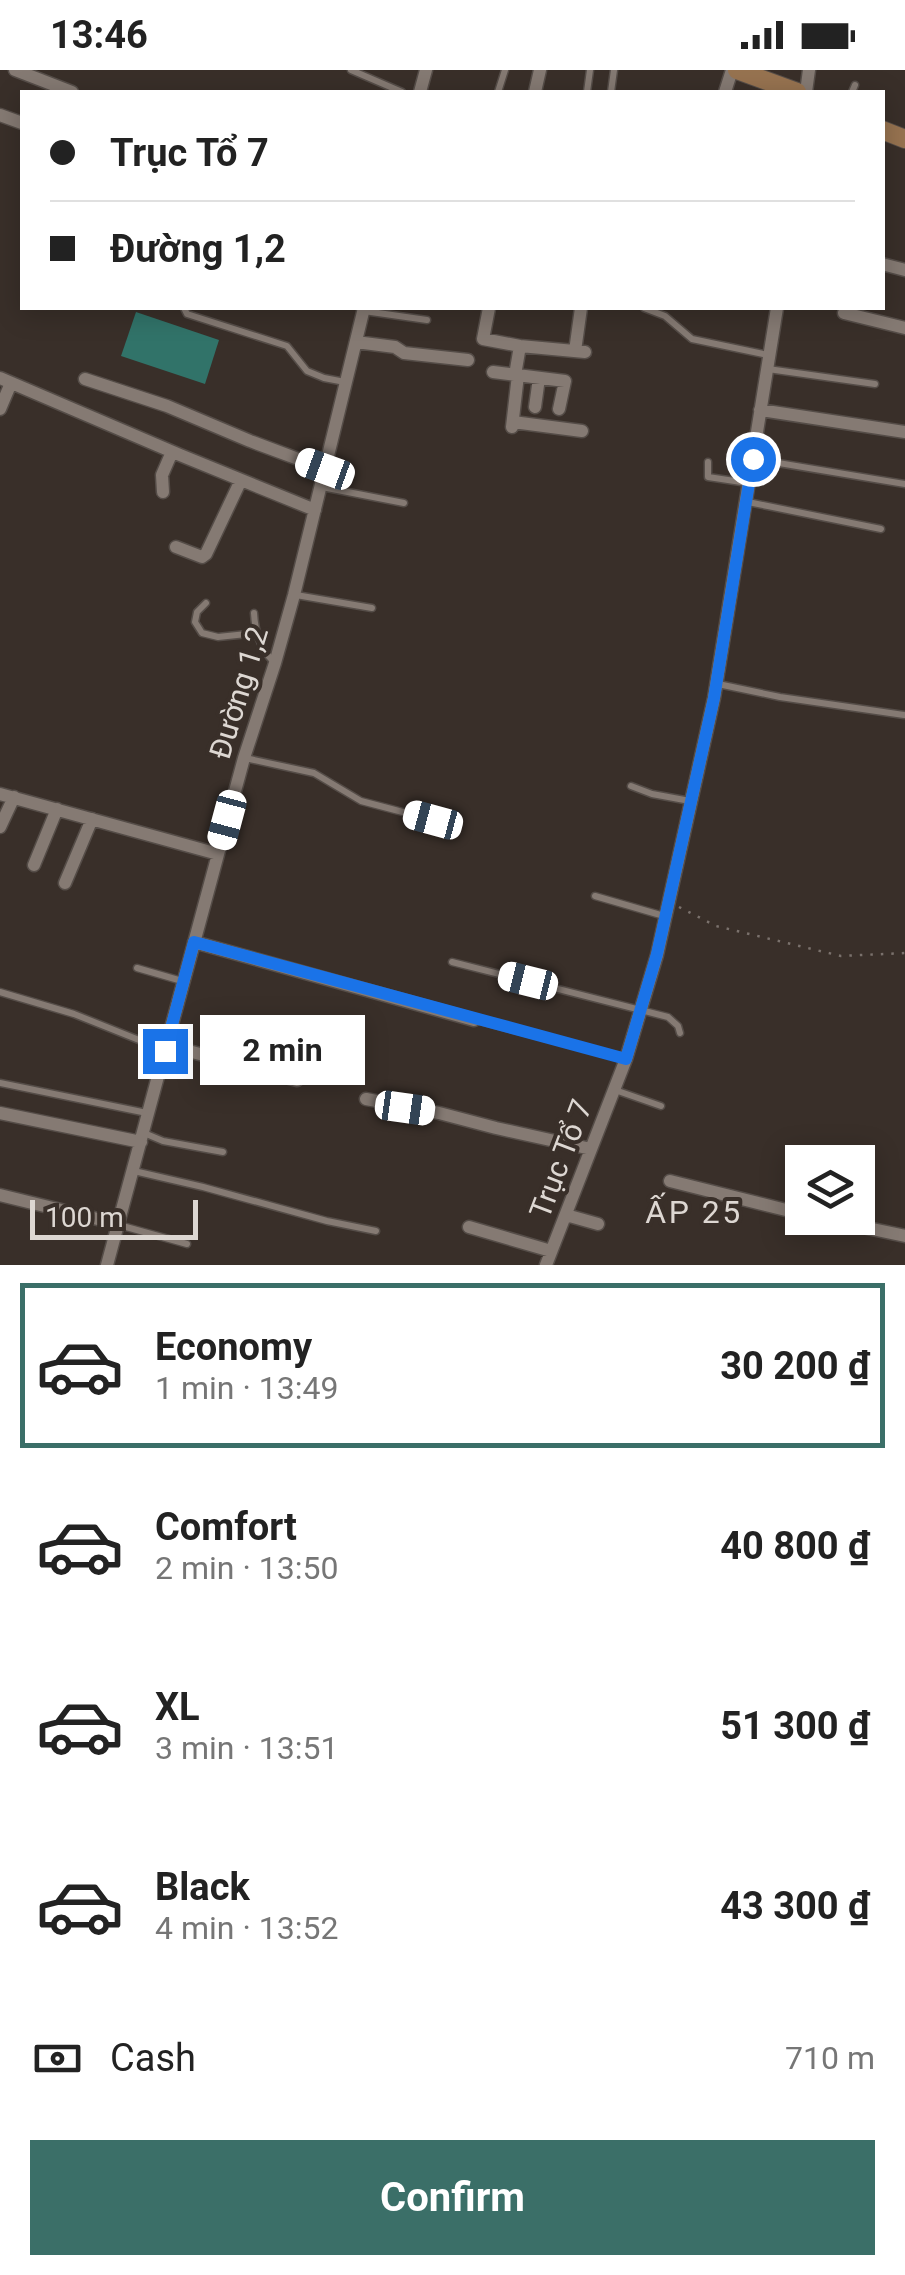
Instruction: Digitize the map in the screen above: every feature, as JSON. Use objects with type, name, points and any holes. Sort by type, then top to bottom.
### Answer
[{"type":"street","points":[[15,70],[67,90]]},
{"type":"street","points":[[735,70],[791,90]]},
{"type":"street","name":"Đường 1,2","points":[[107,1265],[244,758],[294,595],[363,310]]},
{"type":"street","points":[[489,310],[483,340],[580,352],[580,310]]},
{"type":"street","name":"Trục Tổ 7","points":[[546,1265],[626,1059],[666,916],[717,683],[777,310]]},
{"type":"street","points":[[844,313],[905,328]]},
{"type":"street","points":[[356,342],[395,347],[404,353],[468,360]]},
{"type":"street","points":[[520,346],[512,424],[582,431]]},
{"type":"street","points":[[493,372],[564,381],[560,409]]},
{"type":"street","points":[[85,378],[325,469]]},
{"type":"street","points":[[536,406],[539,378]]},
{"type":"street","points":[[0,409],[6,380],[315,510]]},
{"type":"street","points":[[760,410],[905,432]]},
{"type":"street","points":[[164,492],[162,474],[172,452]]},
{"type":"street","points":[[176,547],[202,557],[206,554],[241,480]]},
{"type":"street","points":[[0,827],[7,796],[218,854]]},
{"type":"street","points":[[34,865],[57,809]]},
{"type":"street","points":[[66,883],[92,819]]},
{"type":"street","points":[[194,942],[474,1020]]},
{"type":"street","points":[[166,1048],[297,1080]]},
{"type":"street","points":[[366,1100],[439,1113],[592,1150]]},
{"type":"street","points":[[0,1113],[142,1137]]},
{"type":"street","points":[[670,1182],[785,1210]]},
{"type":"street","points":[[0,1195],[118,1224]]},
{"type":"street","points":[[566,1215],[598,1224]]},
{"type":"street","points":[[470,1227],[552,1251]]},
{"type":"street","points":[[875,1230],[905,1236]]},
{"type":"lane","points":[[352,70],[397,90]]},
{"type":"lane","points":[[185,310],[187,314],[287,346],[307,371],[346,382]]},
{"type":"lane","points":[[369,310],[428,320]]},
{"type":"lane","points":[[652,310],[692,338],[768,362],[875,384]]},
{"type":"lane","points":[[753,459],[905,484]]},
{"type":"lane","points":[[708,462],[708,477],[750,483]]},
{"type":"lane","points":[[321,487],[404,502]]},
{"type":"lane","points":[[747,502],[881,529]]},
{"type":"lane","points":[[294,595],[372,608]]},
{"type":"lane","points":[[206,603],[194,622],[202,633],[218,637],[257,633]]},
{"type":"lane","points":[[254,613],[264,653],[275,663]]},
{"type":"lane","points":[[717,683],[904,716]]},
{"type":"lane","points":[[244,758],[314,773],[361,801],[433,820]]},
{"type":"lane","points":[[631,786],[691,802]]},
{"type":"lane","points":[[595,896],[666,916]]},
{"type":"lane","points":[[452,962],[668,1016],[680,1033]]},
{"type":"lane","points":[[137,968],[184,981]]},
{"type":"lane","points":[[0,992],[166,1048]]},
{"type":"lane","points":[[474,1020],[626,1059]]},
{"type":"lane","points":[[0,1083],[148,1113]]},
{"type":"lane","points":[[614,1090],[661,1106]]},
{"type":"lane","points":[[142,1137],[223,1152]]},
{"type":"lane","points":[[133,1170],[376,1231]]},
{"type":"lane","points":[[118,1224],[187,1244]]},
{"type":"path","points":[[669,902],[716,926],[841,956],[905,953]]},
{"type":"building","points":[[136,312],[219,340],[205,384],[121,356]]},
{"type":"district","name":"ẤP 25","points":[[694,1212]]},
{"type":"route","points":[[165,1051],[194,942],[626,1059],[657,954],[714,698],[753,459]]}]
